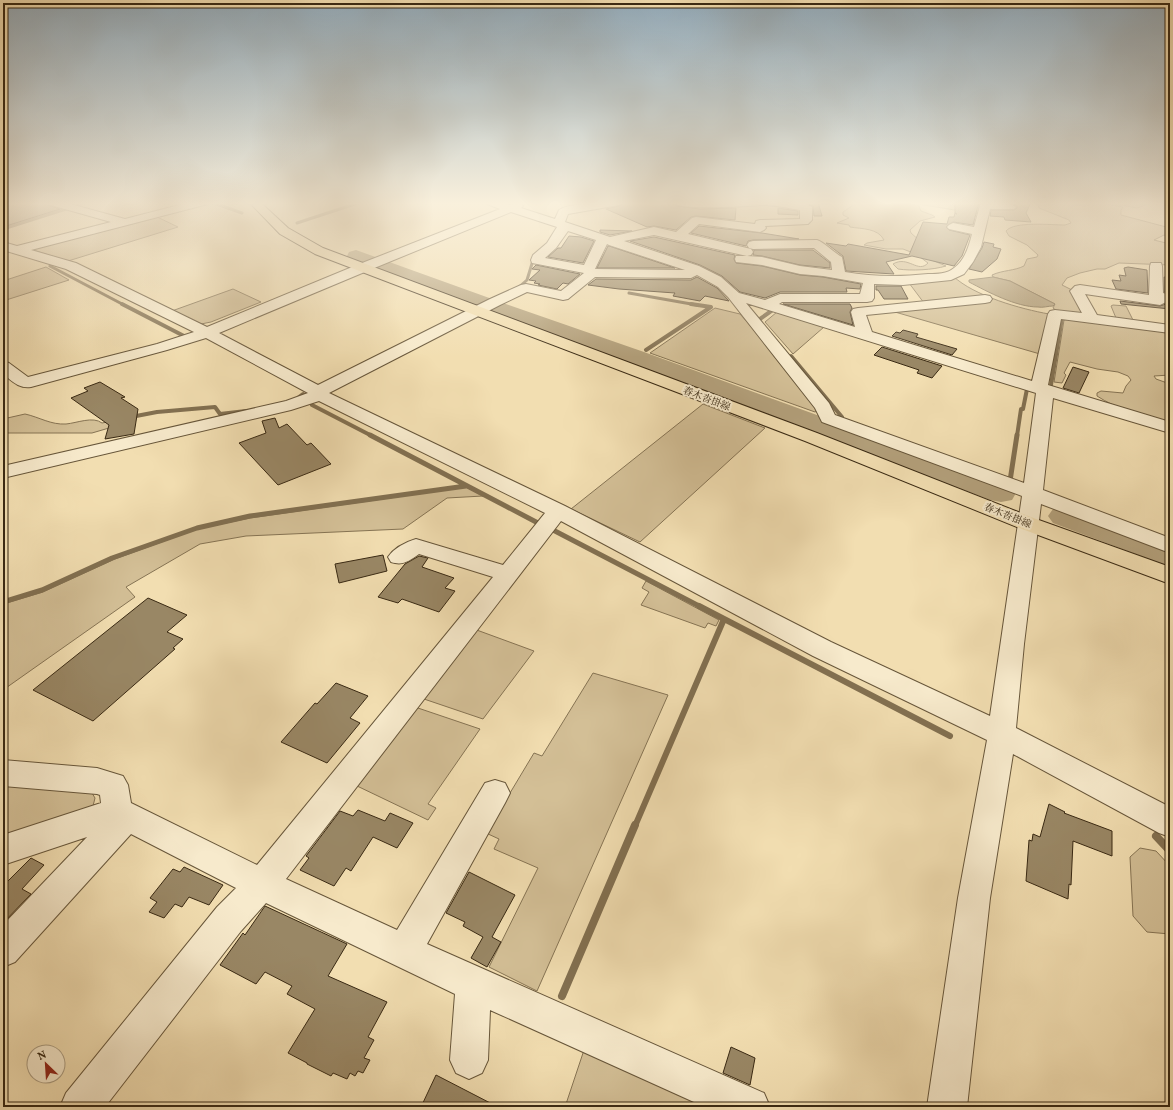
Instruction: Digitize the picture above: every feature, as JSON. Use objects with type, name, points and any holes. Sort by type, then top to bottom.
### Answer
[{"type":"main road","name":"春木沓掛線","points":[[326,254],[811,437],[1029,524],[1170,576]]},
{"type":"street","points":[[29,254],[71,266],[207,333],[319,393],[558,511],[822,650],[1002,734],[1166,824]]},
{"type":"street","points":[[3,366],[25,383],[162,347],[207,333],[398,254]]},
{"type":"street","points":[[542,254],[537,258],[537,260],[590,271],[715,278],[745,254]]},
{"type":"street","points":[[3,472],[291,405],[319,393],[477,311],[526,288],[563,296],[581,284],[599,254]]},
{"type":"street","points":[[649,254],[687,266],[715,278],[734,296],[823,407],[828,418],[1032,493],[1170,546]]},
{"type":"street","points":[[750,254],[762,261],[800,270],[868,280],[903,281],[951,276],[959,271],[967,262],[971,254]]},
{"type":"street","points":[[828,254],[837,260],[839,275]]},
{"type":"street","points":[[1156,266],[1156,296],[1165,298]]},
{"type":"street","points":[[894,270],[903,281]]},
{"type":"street","points":[[767,304],[788,292],[867,298],[868,280]]},
{"type":"street","points":[[1092,319],[1077,291],[1080,289],[1160,301],[1165,298]]},
{"type":"street","points":[[734,296],[767,304],[1170,428]]},
{"type":"street","points":[[866,335],[858,312],[985,299]]},
{"type":"street","points":[[947,1107],[974,898],[1002,734],[1012,644],[1037,463],[1042,389],[1055,314],[1170,329]]},
{"type":"street","points":[[811,437],[828,418]]},
{"type":"street","points":[[80,1107],[228,919],[262,884],[558,511]]},
{"type":"street","points":[[399,557],[416,546],[508,574]]},
{"type":"street","points":[[3,773],[97,780],[113,785],[122,814]]},
{"type":"street","points":[[404,951],[495,793]]},
{"type":"street","points":[[3,950],[122,814]]},
{"type":"street","points":[[3,850],[88,822],[122,814],[262,884],[404,951],[750,1107]]},
{"type":"street","points":[[469,1060],[474,983]]},
{"type":"shaded area","points":[[45,254],[91,254],[68,261]]},
{"type":"shaded area","points":[[916,254],[925,254],[927,258],[946,266],[903,270],[898,269],[893,264],[903,262],[920,267],[928,263]]},
{"type":"shaded area","points":[[1037,254],[1170,254],[1170,265],[1119,263],[1105,269],[1097,269],[1080,273],[1067,278],[1062,285],[1074,291],[1083,314],[1057,311],[1053,308],[1055,304],[1010,281],[993,277],[992,275],[1024,266],[1027,259],[1037,257]]},
{"type":"shaded area","points":[[46,267],[69,280],[3,301],[3,281]]},
{"type":"shaded area","points":[[953,276],[973,290],[998,301],[1049,314],[1040,354],[888,310],[991,301],[984,297],[924,303],[909,283]]},
{"type":"shaded area","points":[[993,277],[1010,281],[1055,304],[1053,306],[1042,307],[1012,302],[969,282],[969,280]]},
{"type":"shaded area","points":[[233,289],[261,302],[211,322],[196,325],[169,312]]},
{"type":"shaded area","points":[[1111,306],[1126,306],[1134,322],[1116,318]]},
{"type":"shaded area","points":[[715,308],[740,314],[768,346],[819,410],[815,412],[650,353]]},
{"type":"shaded area","points":[[777,312],[824,327],[793,354],[765,322]]},
{"type":"shaded area","points":[[1068,319],[1170,330],[1170,375],[1154,376],[1156,379],[1170,384],[1170,421],[1132,413],[1097,396],[1097,393],[1101,391],[1123,393],[1131,380],[1128,376],[1118,372],[1097,369],[1070,362],[1064,373],[1066,375],[1062,383],[1054,382],[1064,320]]},
{"type":"shaded area","points":[[703,404],[765,428],[640,542],[571,509]]},
{"type":"shaded area","points":[[25,414],[61,424],[90,420],[102,423],[112,421],[109,428],[92,433],[3,433],[3,419]]},
{"type":"shaded area","points":[[466,487],[483,496],[447,498],[403,529],[246,536],[200,544],[126,587],[135,597],[3,690],[3,604],[43,592],[115,559],[197,529],[250,518]]},
{"type":"shaded area","points":[[646,581],[719,620],[716,626],[708,623],[705,628],[641,605],[649,592],[642,588]]},
{"type":"shaded area","points":[[474,629],[534,651],[483,719],[421,698]]},
{"type":"shaded area","points":[[593,673],[668,695],[537,991],[489,967],[538,868],[494,849],[499,839],[486,833],[534,753],[542,756]]},
{"type":"shaded area","points":[[415,707],[480,729],[428,804],[436,808],[428,820],[355,785]]},
{"type":"shaded area","points":[[3,778],[89,788],[95,798],[93,806],[3,841]]},
{"type":"shaded area","points":[[1140,848],[1156,851],[1170,866],[1170,934],[1147,932],[1133,916],[1130,857]]},
{"type":"shaded area","points":[[585,1047],[713,1107],[565,1107]]},
{"type":"building","points":[[552,254],[588,254],[583,263],[548,257]]},
{"type":"building","points":[[604,254],[632,254],[675,268],[597,268]]},
{"type":"building","points":[[667,254],[730,254],[735,255],[734,259],[736,263],[762,266],[800,275],[823,277],[861,284],[860,289],[846,288],[847,292],[780,292],[765,298],[740,292],[722,276],[700,265]]},
{"type":"building","points":[[818,254],[830,263],[830,268],[800,265],[753,255]]},
{"type":"building","points":[[840,254],[902,254],[963,254],[954,266],[912,256],[886,262],[894,274],[846,271],[843,256]]},
{"type":"building","points":[[978,254],[999,254],[997,259],[982,272],[969,269]]},
{"type":"building","points":[[536,265],[580,274],[568,284],[563,283],[557,289],[538,285],[540,284],[534,283],[536,281],[529,280],[540,270],[532,269]]},
{"type":"building","points":[[1128,267],[1147,270],[1148,293],[1116,289],[1112,280],[1121,281],[1119,275],[1126,276],[1124,268]]},
{"type":"building","points":[[697,277],[717,288],[729,301],[705,296],[700,301],[673,296],[675,293],[588,285],[596,279],[691,280]]},
{"type":"building","points":[[1164,277],[1170,278],[1170,293],[1164,292]]},
{"type":"building","points":[[876,286],[901,286],[908,299],[884,299],[878,290],[876,290]]},
{"type":"building","points":[[1120,301],[1160,306],[1170,304],[1170,309],[1121,304]]},
{"type":"building","points":[[783,304],[850,304],[852,308],[850,312],[853,325]]},
{"type":"building","points":[[903,330],[918,334],[916,337],[957,349],[952,355],[892,336],[896,332],[900,333]]},
{"type":"building","points":[[882,347],[942,366],[932,378],[917,373],[919,370],[874,355]]},
{"type":"building","points":[[1073,367],[1089,372],[1079,393],[1063,388]]},
{"type":"building","points":[[100,382],[125,397],[121,398],[138,409],[134,434],[105,439],[109,425],[71,398],[88,391],[84,388]]},
{"type":"building","points":[[275,418],[279,428],[287,424],[307,445],[311,443],[331,464],[278,485],[239,443],[266,433],[262,421]]},
{"type":"building","points":[[383,555],[387,571],[339,583],[335,564]]},
{"type":"building","points":[[419,556],[428,558],[422,567],[454,578],[445,588],[455,591],[439,612],[402,599],[398,603],[378,597],[405,564]]},
{"type":"building","points":[[148,598],[187,615],[167,632],[183,639],[173,648],[175,649],[93,721],[33,690]]},
{"type":"building","points":[[336,683],[368,696],[350,718],[360,723],[327,763],[281,742],[315,703],[317,704]]},
{"type":"building","points":[[1049,804],[1065,812],[1064,813],[1112,831],[1112,856],[1073,841],[1071,885],[1069,884],[1068,899],[1026,881],[1029,840],[1032,841],[1033,834],[1040,837]]},
{"type":"building","points":[[358,810],[385,821],[390,813],[413,823],[397,848],[373,837],[351,871],[346,868],[334,886],[300,870],[309,858],[306,856],[340,811],[353,816]]},
{"type":"building","points":[[31,858],[44,865],[22,889],[31,894],[3,923],[3,886]]},
{"type":"building","points":[[184,867],[223,885],[209,905],[189,897],[182,907],[175,904],[164,918],[149,912],[157,902],[150,898],[173,869],[180,872]]},
{"type":"building","points":[[469,872],[515,895],[492,937],[501,942],[487,967],[471,958],[483,937],[463,926],[465,922],[446,913]]},
{"type":"building","points":[[265,906],[347,944],[328,976],[387,1002],[368,1037],[374,1040],[364,1058],[370,1060],[363,1073],[358,1071],[355,1076],[350,1073],[347,1079],[333,1073],[331,1076],[288,1053],[315,1009],[287,994],[292,986],[265,972],[256,984],[220,965],[243,933],[245,935]]},
{"type":"building","points":[[731,1047],[755,1058],[750,1085],[723,1073]]},
{"type":"building","points":[[436,1075],[498,1107],[421,1107]]},
{"type":"waterway","points":[[356,256],[498,309],[636,357],[1001,493]]},
{"type":"waterway","points":[[518,288],[527,280],[534,257]]},
{"type":"waterway","points":[[50,266],[124,305]]},
{"type":"waterway","points":[[629,293],[693,304]]},
{"type":"waterway","points":[[122,304],[184,336]]},
{"type":"waterway","points":[[646,350],[711,307],[693,304]]},
{"type":"waterway","points":[[760,319],[774,309],[777,310]]},
{"type":"waterway","points":[[1051,385],[1062,318]]},
{"type":"waterway","points":[[791,356],[842,417]]},
{"type":"waterway","points":[[1017,436],[1021,409],[1023,409],[1027,389],[1022,386]]},
{"type":"waterway","points":[[303,394],[299,397],[303,399]]},
{"type":"waterway","points":[[312,405],[372,436]]},
{"type":"waterway","points":[[131,417],[157,412],[215,407],[220,414],[246,411]]},
{"type":"waterway","points":[[370,435],[538,523]]},
{"type":"waterway","points":[[1010,481],[1017,435]]},
{"type":"waterway","points":[[871,439],[886,450]]},
{"type":"waterway","points":[[3,602],[42,590],[112,558],[197,528],[250,516],[466,486]]},
{"type":"waterway","points":[[1064,516],[1170,556]]},
{"type":"waterway","points":[[553,530],[701,607]]},
{"type":"waterway","points":[[699,606],[950,736]]},
{"type":"waterway","points":[[635,826],[724,619]]},
{"type":"waterway","points":[[562,996],[635,825]]},
{"type":"waterway","points":[[1156,836],[1170,851]]}]
